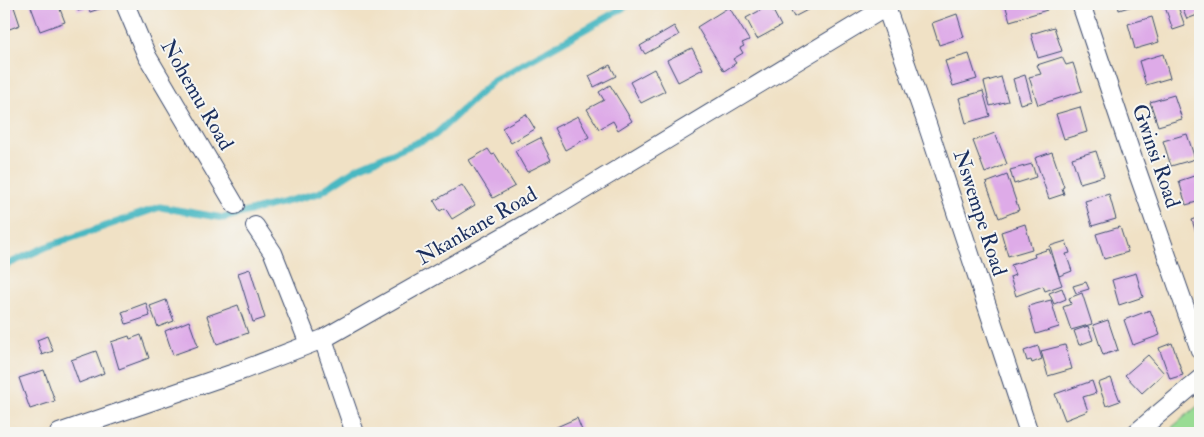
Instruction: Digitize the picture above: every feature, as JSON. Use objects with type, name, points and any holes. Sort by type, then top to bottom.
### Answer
[{"type":"street","name":"Nohemu Road","points":[[125,4],[147,56],[235,205]]},
{"type":"street","name":"Gwinsi Road","points":[[1081,4],[1200,350]]},
{"type":"street","name":"Nkankane Road","points":[[59,433],[243,370],[316,341],[557,206],[888,6]]},
{"type":"street","name":"Nswempe Road","points":[[888,6],[1029,433]]},
{"type":"street","points":[[255,226],[273,253],[316,341],[355,433]]},
{"type":"street","points":[[1136,433],[1200,379]]},
{"type":"green space","points":[[1200,404],[1200,433],[1165,433]]},
{"type":"building","points":[[13,4],[20,25],[4,31],[4,6]]},
{"type":"building","points":[[30,4],[58,4],[65,22],[40,31]]},
{"type":"building","points":[[76,4],[104,4],[105,7],[90,12],[88,8],[78,11]]},
{"type":"building","points":[[787,4],[819,4],[794,17]]},
{"type":"building","points":[[1005,4],[1045,4],[1047,10],[1010,21]]},
{"type":"building","points":[[1118,4],[1139,4],[1119,10]]},
{"type":"building","points":[[1164,4],[1177,4],[1185,26],[1173,30]]},
{"type":"building","points":[[1181,4],[1196,4],[1200,14],[1187,19]]},
{"type":"building","points":[[770,5],[781,26],[757,39],[746,18]]},
{"type":"building","points":[[729,7],[749,40],[742,43],[744,46],[740,48],[743,53],[733,59],[736,63],[724,71],[697,27]]},
{"type":"building","points":[[957,14],[964,37],[939,45],[932,23]]},
{"type":"building","points":[[1152,17],[1159,42],[1135,49],[1128,24]]},
{"type":"building","points":[[674,26],[679,35],[645,54],[640,46]]},
{"type":"building","points":[[1054,27],[1062,51],[1038,58],[1031,34]]},
{"type":"building","points":[[692,48],[703,69],[678,82],[667,60]]},
{"type":"building","points":[[969,54],[977,79],[953,86],[945,61]]},
{"type":"building","points":[[1163,54],[1170,78],[1146,85],[1139,61]]},
{"type":"building","points":[[1062,57],[1066,65],[1073,63],[1082,91],[1038,105],[1029,77],[1041,74],[1037,65]]},
{"type":"building","points":[[610,65],[616,76],[594,87],[589,76]]},
{"type":"building","points":[[654,69],[665,91],[641,103],[630,82]]},
{"type":"building","points":[[1025,75],[1032,101],[1020,104],[1013,79]]},
{"type":"building","points":[[1001,77],[1008,101],[990,106],[984,82]]},
{"type":"building","points":[[610,85],[632,121],[618,130],[613,121],[599,129],[587,109],[604,100],[599,92]]},
{"type":"building","points":[[983,91],[990,116],[966,123],[959,98]]},
{"type":"building","points":[[1174,95],[1182,119],[1158,126],[1150,102]]},
{"type":"building","points":[[1080,107],[1087,132],[1064,139],[1056,114]]},
{"type":"building","points":[[526,114],[535,129],[511,143],[502,128]]},
{"type":"building","points":[[578,116],[589,137],[565,150],[554,128]]},
{"type":"building","points":[[995,133],[1007,164],[985,173],[973,141]]},
{"type":"building","points":[[1187,134],[1195,159],[1171,166],[1163,141]]},
{"type":"building","points":[[540,138],[551,160],[527,172],[515,151]]},
{"type":"building","points":[[488,149],[492,155],[495,154],[515,186],[493,198],[469,160]]},
{"type":"building","points":[[1096,151],[1104,176],[1080,183],[1072,158]]},
{"type":"building","points":[[1052,152],[1064,187],[1062,188],[1064,194],[1049,199],[1035,158]]},
{"type":"building","points":[[1032,164],[1036,177],[1014,184],[1010,170]]},
{"type":"building","points":[[1200,174],[1200,201],[1186,205],[1179,181]]},
{"type":"building","points":[[1007,175],[1019,210],[999,218],[986,183]]},
{"type":"building","points":[[462,185],[475,205],[452,219],[445,208],[440,211],[434,201]]},
{"type":"building","points":[[1109,194],[1116,219],[1092,226],[1085,201]]},
{"type":"building","points":[[1200,217],[1200,246],[1192,220]]},
{"type":"building","points":[[1025,224],[1032,249],[1008,256],[1001,232]]},
{"type":"building","points":[[1120,227],[1128,252],[1104,259],[1096,234]]},
{"type":"building","points":[[1066,241],[1070,253],[1066,254],[1072,271],[1059,276],[1050,246]]},
{"type":"building","points":[[1049,249],[1062,285],[1045,291],[1043,286],[1016,296],[1010,277],[1015,275],[1011,265],[1035,257],[1034,254]]},
{"type":"building","points":[[250,269],[265,318],[253,322],[238,273]]},
{"type":"building","points":[[1136,273],[1143,297],[1119,305],[1112,280]]},
{"type":"building","points":[[1086,282],[1089,289],[1076,293],[1073,286]]},
{"type":"building","points":[[1062,288],[1066,299],[1054,304],[1049,293]]},
{"type":"building","points":[[1082,293],[1092,324],[1071,330],[1063,307],[1071,304],[1069,298]]},
{"type":"building","points":[[166,300],[174,321],[158,327],[150,306]]},
{"type":"building","points":[[1051,300],[1059,327],[1036,334],[1028,306]]},
{"type":"building","points":[[146,303],[150,316],[126,324],[122,312]]},
{"type":"building","points":[[238,305],[248,333],[217,344],[207,316]]},
{"type":"building","points":[[1150,310],[1160,335],[1133,345],[1124,320]]},
{"type":"building","points":[[1108,320],[1118,350],[1103,355],[1093,325]]},
{"type":"building","points":[[189,321],[198,346],[173,355],[165,331]]},
{"type":"building","points":[[1088,326],[1093,340],[1079,345],[1074,331]]},
{"type":"building","points":[[141,335],[149,358],[119,369],[111,342],[129,336],[130,339]]},
{"type":"building","points":[[47,336],[53,351],[42,355],[37,340]]},
{"type":"building","points":[[1172,343],[1183,375],[1170,379],[1159,348]]},
{"type":"building","points":[[1065,345],[1072,369],[1048,376],[1041,351]]},
{"type":"building","points":[[1038,346],[1042,359],[1032,363],[1031,360],[1027,361],[1024,351]]},
{"type":"building","points":[[96,351],[104,373],[79,383],[71,360]]},
{"type":"building","points":[[1148,355],[1164,373],[1142,393],[1125,375]]},
{"type":"building","points":[[44,370],[55,401],[30,409],[19,378]]},
{"type":"building","points":[[1111,378],[1120,401],[1106,406],[1098,383]]},
{"type":"building","points":[[1092,381],[1096,393],[1083,397],[1088,411],[1065,420],[1055,394]]},
{"type":"building","points":[[577,418],[583,433],[543,433]]},
{"type":"waterway","points":[[4,266],[46,247],[160,207],[223,218],[319,193],[359,167],[435,135],[493,81],[630,4]]}]
